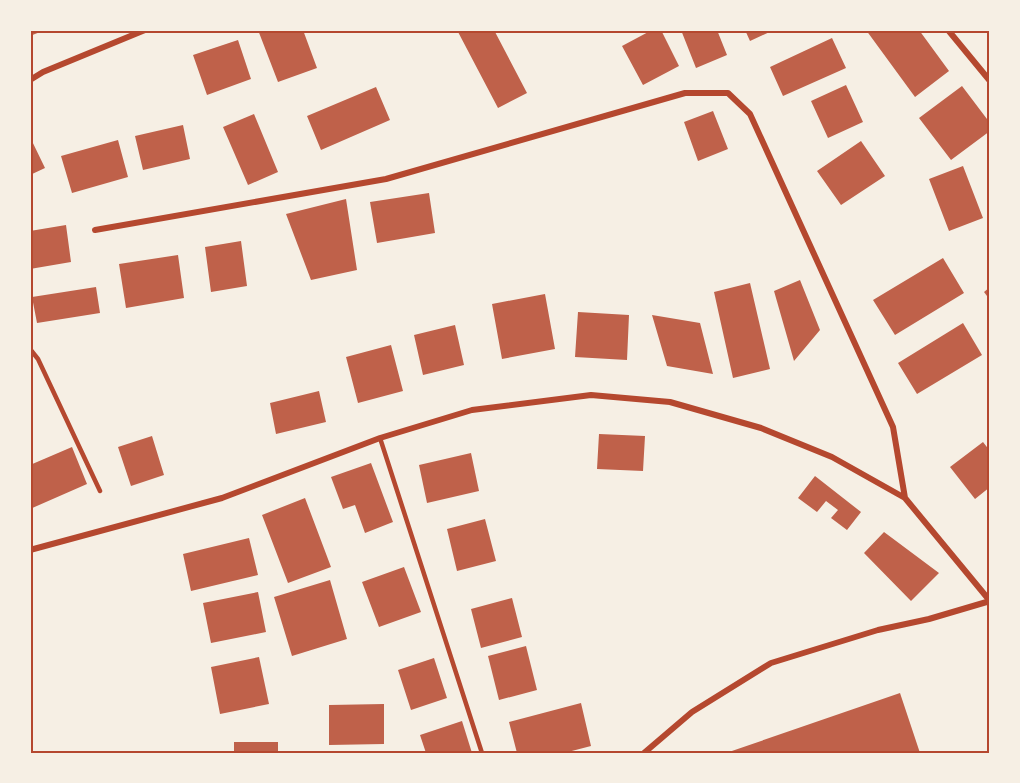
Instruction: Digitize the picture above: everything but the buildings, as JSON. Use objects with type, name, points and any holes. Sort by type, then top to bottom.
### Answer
[{"type":"street","points":[[30,80],[43,72],[145,30]]},
{"type":"street","points":[[948,30],[990,81]]},
{"type":"street","points":[[95,230],[386,179],[685,93],[728,93],[750,114],[893,428],[905,498]]},
{"type":"street","points":[[30,550],[222,498],[380,438],[472,410],[591,395],[670,402],[771,432],[832,457],[905,498],[990,601],[929,620],[878,630],[771,663],[692,712],[644,753]]},
{"type":"lane","points":[[30,349],[38,359],[100,491]]},
{"type":"lane","points":[[380,438],[482,753]]}]
